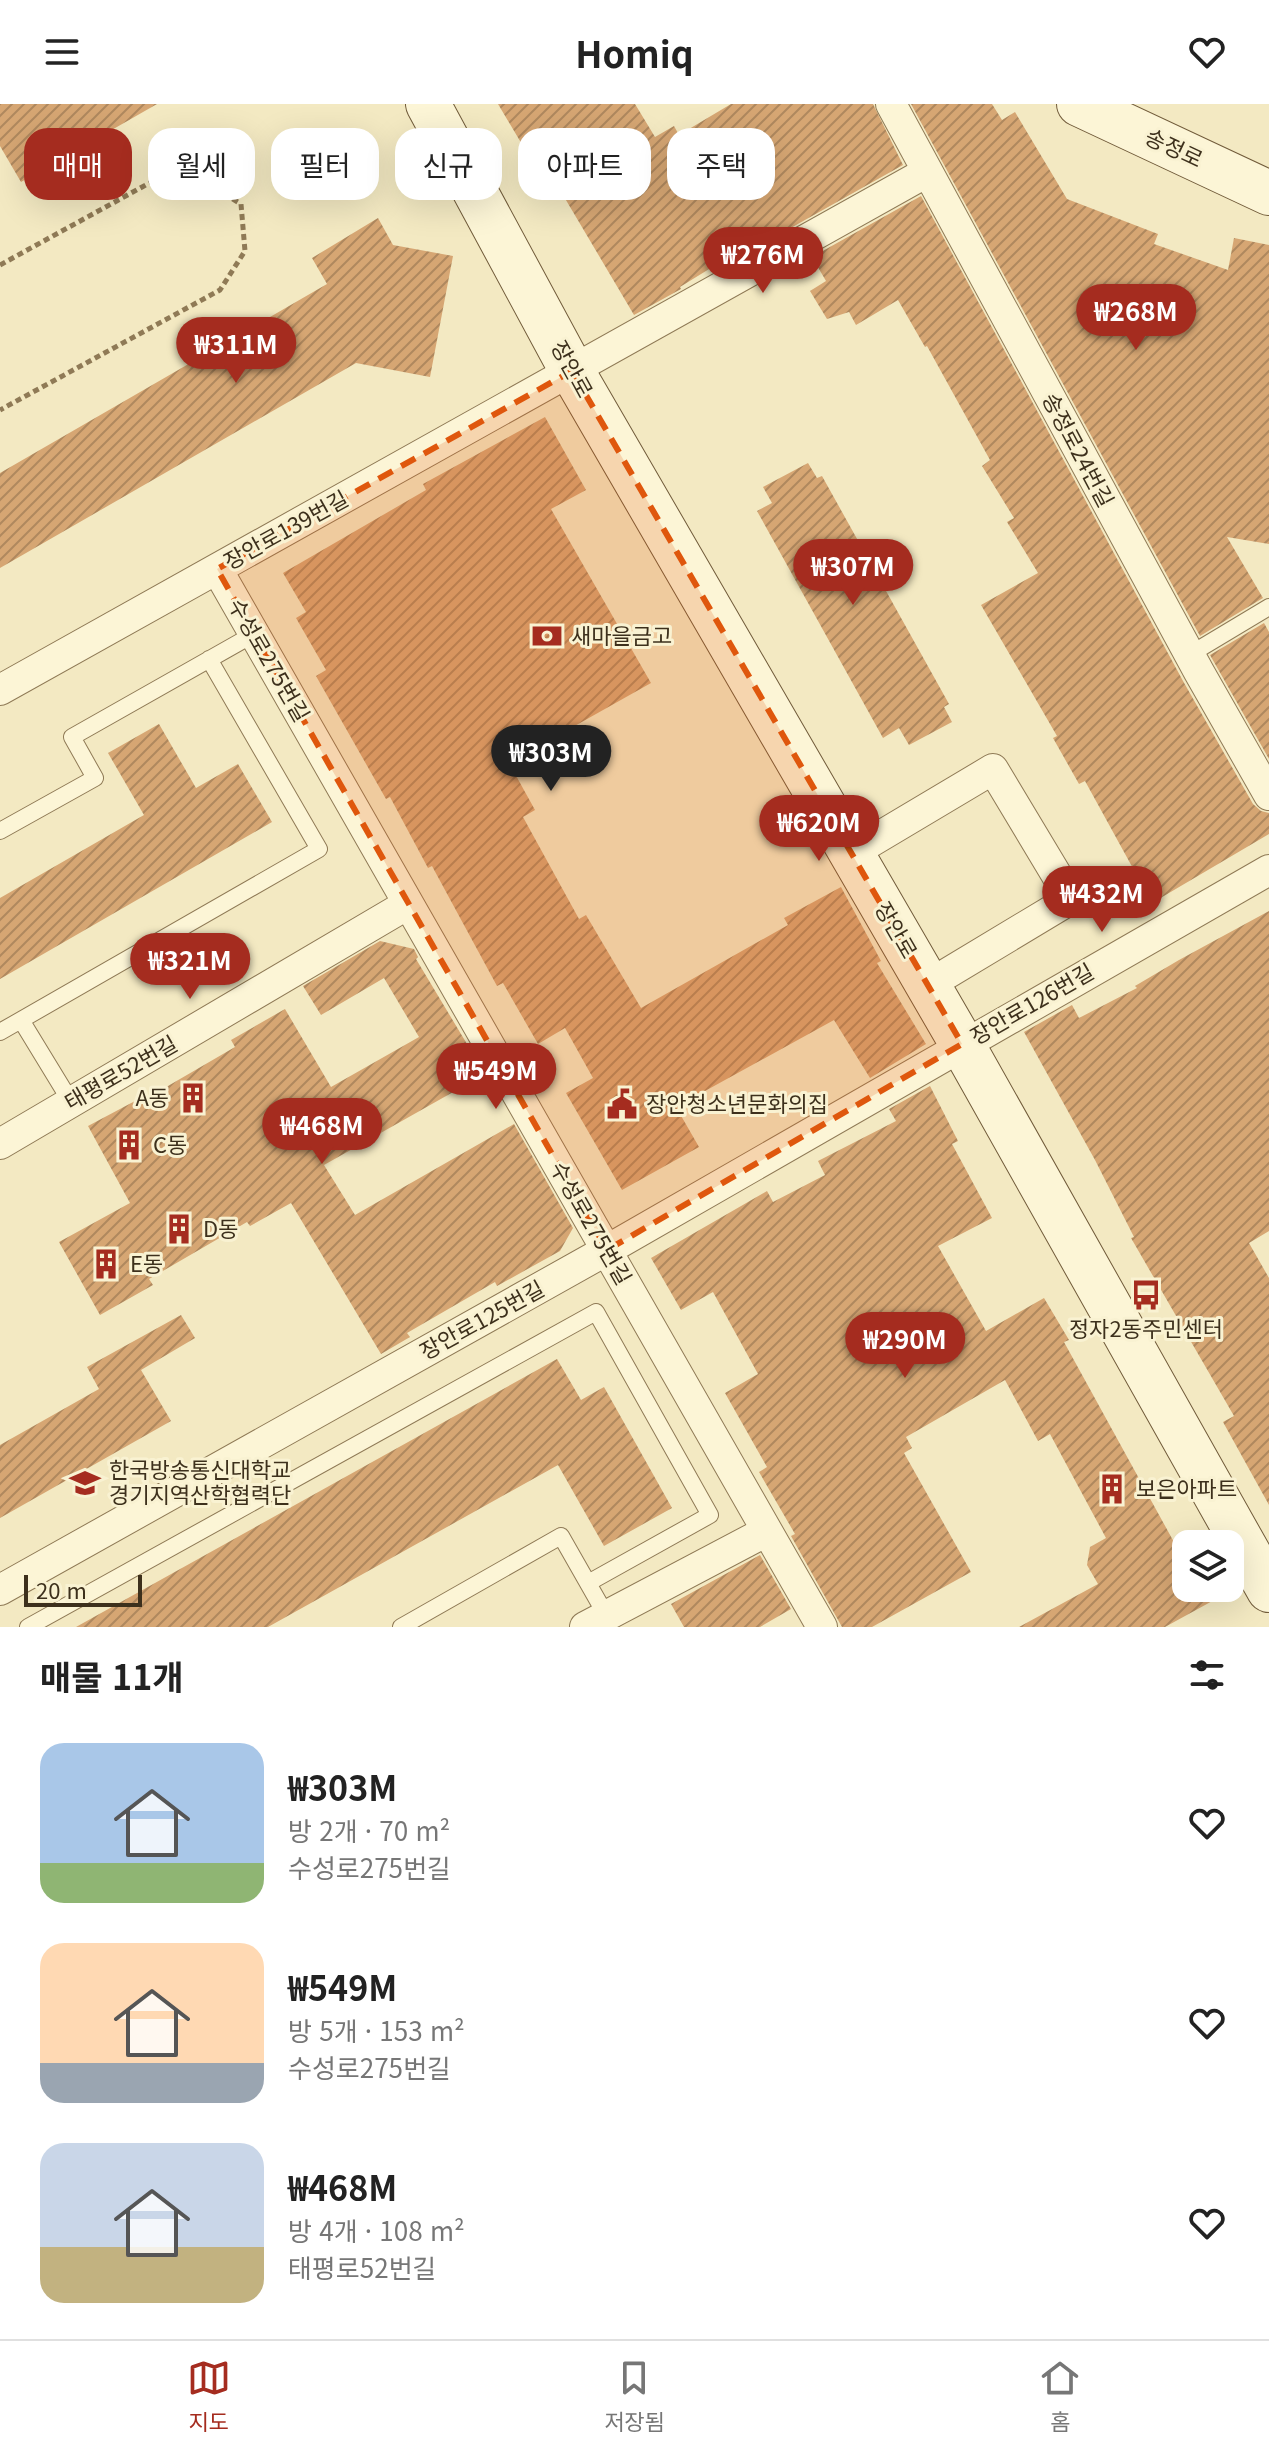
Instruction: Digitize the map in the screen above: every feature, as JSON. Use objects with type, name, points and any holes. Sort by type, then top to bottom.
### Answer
[{"type":"main road","name":"장안로","points":[[428,104],[572,371],[962,1044],[1269,1590]]},
{"type":"main road","name":"송정로","points":[[1079,104],[1269,193]]},
{"type":"street","name":"송정로24번길","points":[[891,104],[1189,655],[1269,795]]},
{"type":"street","name":"장안로139번길","points":[[0,690],[927,172]]},
{"type":"street","name":"수성로275번길","points":[[217,569],[822,1627]]},
{"type":"street","points":[[852,853],[993,769],[1071,899],[928,985]]},
{"type":"street","name":"장안로126번길","points":[[962,1044],[1269,870]]},
{"type":"street","name":"태평로52번길","points":[[0,1144],[408,904]]},
{"type":"street","name":"장안로125번길","points":[[0,1590],[607,1250],[962,1044]]},
{"type":"street","points":[[601,1623],[767,1531]]},
{"type":"lane","points":[[1189,655],[1269,607]]},
{"type":"lane","points":[[0,831],[95,778],[72,737],[254,634]]},
{"type":"lane","points":[[0,1032],[319,849],[209,659]]},
{"type":"lane","points":[[21,1020],[71,1102]]},
{"type":"lane","points":[[28,1627],[596,1312],[710,1515],[588,1583]]},
{"type":"lane","points":[[401,1627],[561,1536],[588,1583],[601,1623]]},
{"type":"path","points":[[0,265],[153,181],[198,178],[241,204],[245,251],[220,290],[0,410]]},
{"type":"highlighted area","points":[[572,371],[962,1044],[607,1250],[217,569]]},
{"type":"building","points":[[0,104],[157,104],[115,128],[24,128],[24,180],[21,182],[0,146]]},
{"type":"building","points":[[498,104],[635,104],[650,128],[518,128],[518,138]]},
{"type":"building","points":[[731,104],[873,104],[903,165],[764,243],[761,237],[681,289],[634,315],[566,200],[651,200],[651,130],[655,137],[667,130],[667,200],[775,200],[775,128],[691,128]]},
{"type":"building","points":[[911,104],[992,104],[1002,120],[1015,112],[1067,199],[1158,234],[1154,244],[1228,270],[1234,238],[1269,245],[1269,544],[1227,537],[1263,598],[1200,636]]},
{"type":"building","points":[[921,196],[1183,681],[1253,804],[1269,813],[1269,834],[1152,903],[1085,781],[1079,784],[1053,738],[1057,736],[981,605],[1038,573],[1007,522],[1014,518],[982,466],[990,460],[927,346],[898,300],[856,325],[849,312],[827,319],[810,291],[826,281],[812,257]]},
{"type":"building","points":[[378,218],[393,245],[453,256],[430,377],[356,363],[0,568],[0,473],[327,284],[312,258]]},
{"type":"building","points":[[545,417],[586,490],[551,509],[651,683],[509,763],[535,810],[523,817],[579,919],[586,915],[641,1008],[788,925],[784,918],[841,887],[881,961],[877,963],[926,1044],[870,1078],[834,1020],[676,1107],[699,1147],[622,1190],[566,1093],[593,1078],[565,1028],[538,1044],[503,983],[497,986],[432,866],[428,868],[390,797],[386,799],[316,676],[326,670],[296,618],[306,612],[283,573],[426,490],[423,484]]},
{"type":"building","points":[[808,463],[817,478],[822,476],[949,704],[944,707],[952,722],[909,745],[899,728],[883,738],[757,511],[772,503],[763,487]]},
{"type":"building","points":[[1264,623],[1269,632],[1269,759],[1210,655]]},
{"type":"building","points":[[159,724],[196,788],[238,764],[272,822],[0,979],[0,898],[144,815],[108,753]]},
{"type":"building","points":[[1269,911],[1269,1231],[1249,1243],[1269,1278],[1269,1505],[1223,1422],[1234,1416],[1131,1238],[1134,1237],[1095,1160],[1024,1032],[1072,1005],[1079,1018]]},
{"type":"building","points":[[380,941],[414,949],[416,959],[485,1074],[324,1165],[355,1215],[514,1124],[573,1228],[560,1251],[497,1286],[495,1282],[407,1333],[410,1337],[381,1354],[291,1203],[250,1226],[247,1222],[149,1279],[153,1285],[100,1315],[59,1242],[130,1203],[88,1126],[135,1101],[137,1104],[235,1047],[231,1040],[285,1009],[331,1087],[419,1037],[384,978],[321,1015],[303,986]]},
{"type":"building","points":[[930,1086],[958,1141],[952,1144],[992,1218],[938,1246],[986,1331],[1044,1298],[1069,1340],[1064,1342],[1172,1539],[1172,1602],[1211,1602],[1165,1627],[1019,1627],[1098,1584],[1087,1565],[1090,1547],[1106,1538],[1050,1434],[1038,1441],[1005,1380],[906,1437],[912,1448],[904,1453],[971,1572],[872,1627],[842,1627],[791,1536],[795,1534],[759,1472],[767,1467],[725,1393],[758,1374],[713,1292],[681,1310],[651,1258],[767,1191],[773,1202],[825,1175],[818,1161],[896,1121],[889,1109]]},
{"type":"building","points":[[181,1315],[195,1338],[141,1370],[171,1421],[0,1518],[0,1445],[99,1389],[87,1367]]},
{"type":"building","points":[[557,1359],[581,1400],[604,1387],[672,1508],[604,1546],[558,1465],[268,1627],[76,1627]]},
{"type":"building","points":[[760,1555],[791,1609],[760,1627],[684,1627],[671,1604]]},
{"type":"place","name":"새마을금고","points":[[547,636]]},
{"type":"place","name":"A동","points":[[193,1098]]},
{"type":"place","name":"장안청소년문화의집","points":[[622,1104]]},
{"type":"place","name":"C동","points":[[129,1145]]},
{"type":"place","name":"D동","points":[[179,1229]]},
{"type":"place","name":"E동","points":[[106,1264]]},
{"type":"place","name":"정자2동주민센터","points":[[1146,1295]]},
{"type":"place","name":"한국방송통신대학교 경기지역산학협력단","points":[[85,1483]]},
{"type":"place","name":"보은아파트","points":[[1112,1489]]}]
